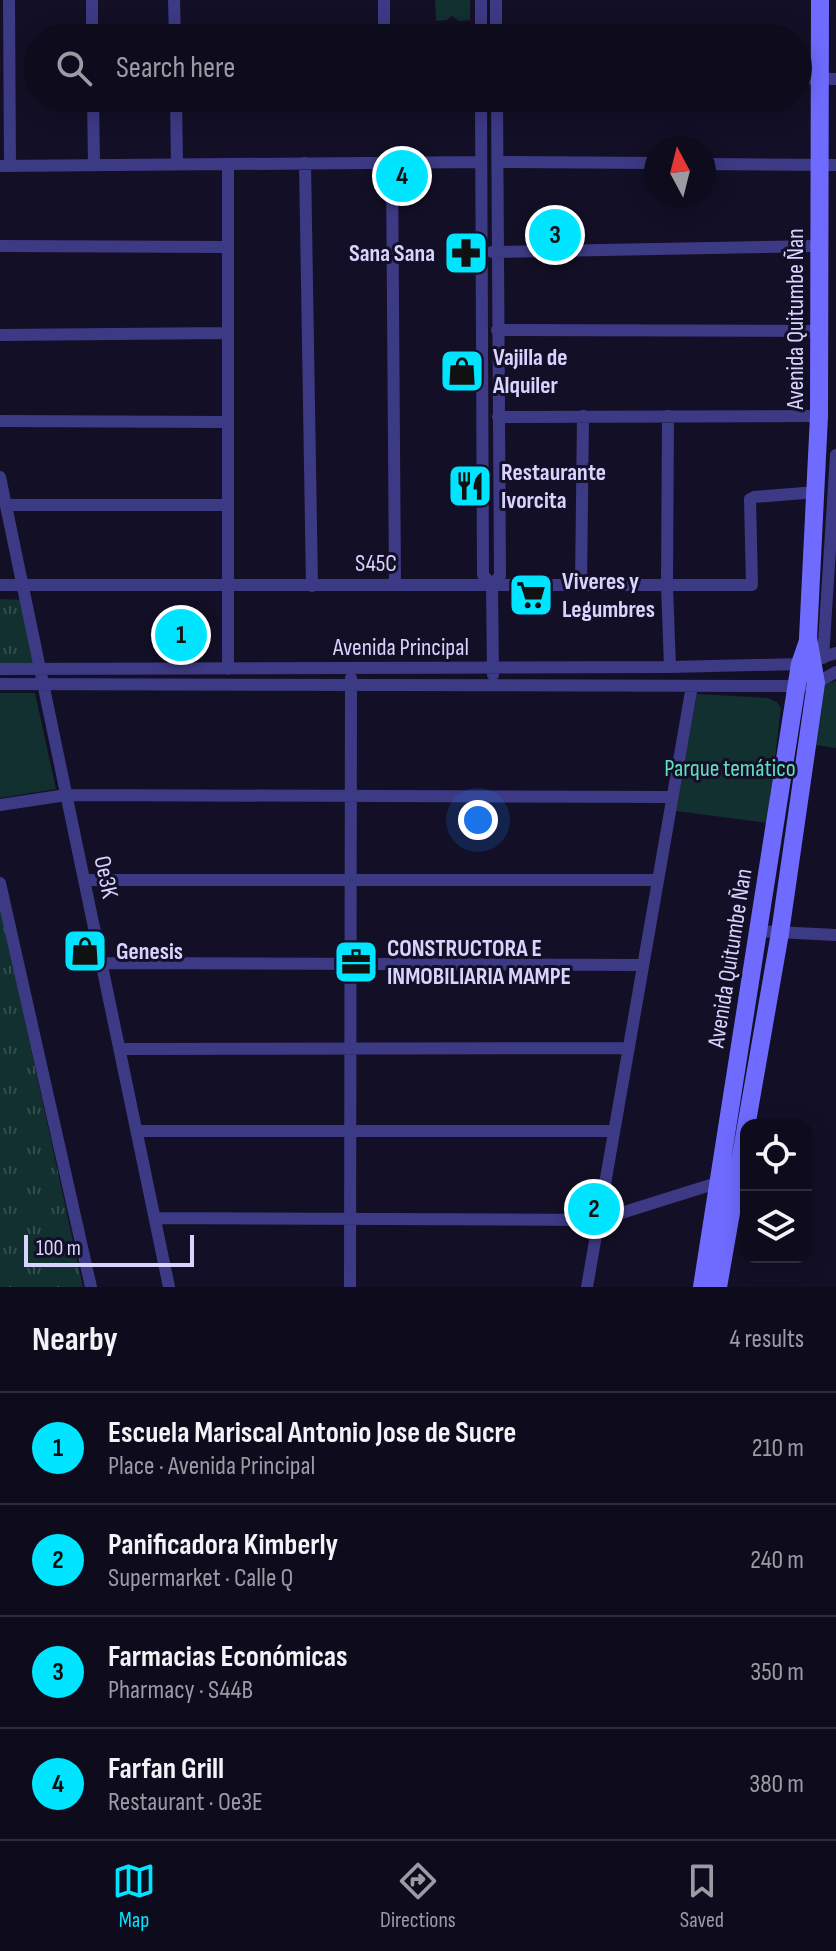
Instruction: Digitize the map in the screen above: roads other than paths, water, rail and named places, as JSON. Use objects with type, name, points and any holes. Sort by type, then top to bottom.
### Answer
[{"type":"street","points":[[9,0],[5,166],[481,162]]},
{"type":"street","points":[[92,0],[92,24]]},
{"type":"street","points":[[174,0],[175,24]]},
{"type":"street","points":[[384,0],[384,24]]},
{"type":"street","points":[[481,0],[481,24]]},
{"type":"street","points":[[496,0],[496,24]]},
{"type":"street","name":"Avenida Quitumbe Ñan","points":[[718,1287],[780,933],[810,662],[808,638],[819,416],[819,246],[827,165],[828,78],[820,0]]},
{"type":"street","points":[[93,112],[94,165]]},
{"type":"street","points":[[176,112],[177,164]]},
{"type":"street","points":[[481,112],[483,575],[492,585],[493,685]]},
{"type":"street","points":[[492,585],[500,576],[497,112]]},
{"type":"street","points":[[498,162],[644,163]]},
{"type":"street","points":[[305,163],[312,586]]},
{"type":"street","points":[[392,163],[395,585]]},
{"type":"street","points":[[228,164],[228,669]]},
{"type":"street","points":[[716,164],[827,165]]},
{"type":"street","points":[[0,246],[227,247]]},
{"type":"street","points":[[481,252],[819,246]]},
{"type":"street","points":[[497,330],[819,331]]},
{"type":"street","points":[[0,335],[227,333]]},
{"type":"street","points":[[581,585],[583,416]]},
{"type":"street","points":[[668,416],[670,667]]},
{"type":"street","points":[[498,417],[819,416]]},
{"type":"street","points":[[0,421],[227,422]]},
{"type":"street","points":[[810,662],[836,455]]},
{"type":"street","name":"Oe3K","points":[[0,477],[169,1287]]},
{"type":"street","name":"S45C","points":[[0,585],[752,585],[750,499],[817,492]]},
{"type":"street","points":[[6,505],[227,505]]},
{"type":"street","name":"Avenida Principal","points":[[0,669],[670,667],[810,662],[836,653]]},
{"type":"street","points":[[350,1287],[351,669]]},
{"type":"street","points":[[807,684],[836,672]]},
{"type":"street","name":"Avenida Principal","points":[[0,684],[807,684]]},
{"type":"street","name":"Avenida Quitumbe Ñan","points":[[702,1287],[759,931],[807,684]]},
{"type":"street","points":[[587,1287],[692,686]]},
{"type":"street","points":[[0,805],[66,795],[672,797]]},
{"type":"street","points":[[84,880],[658,880]]},
{"type":"street","points":[[0,883],[91,1287]]},
{"type":"street","points":[[759,931],[836,935]]},
{"type":"street","points":[[102,963],[643,965]]},
{"type":"street","points":[[120,1049],[629,1048]]},
{"type":"street","points":[[138,1131],[614,1131]]},
{"type":"street","points":[[156,1218],[599,1220],[720,1182]]},
{"type":"place","name":"Farfan Grill","points":[[402,176]]},
{"type":"place","name":"Farmacias Económicas","points":[[555,235]]},
{"type":"place","name":"Sana Sana","points":[[466,253]]},
{"type":"place","name":"Vajilla de Alquiler","points":[[462,371]]},
{"type":"place","name":"Restaurante Ivorcita","points":[[470,486]]},
{"type":"place","name":"Viveres y Legumbres","points":[[531,595]]},
{"type":"place","name":"Escuela Mariscal Antonio Jose de Sucre","points":[[181,635]]},
{"type":"place","name":"Genesis","points":[[85,951]]},
{"type":"place","name":"CONSTRUCTORA E INMOBILIARIA MAMPE","points":[[356,962]]},
{"type":"place","name":"Panificadora Kimberly","points":[[594,1209]]},
{"type":"park label","name":"Parque temático","points":[[730,768]]}]
